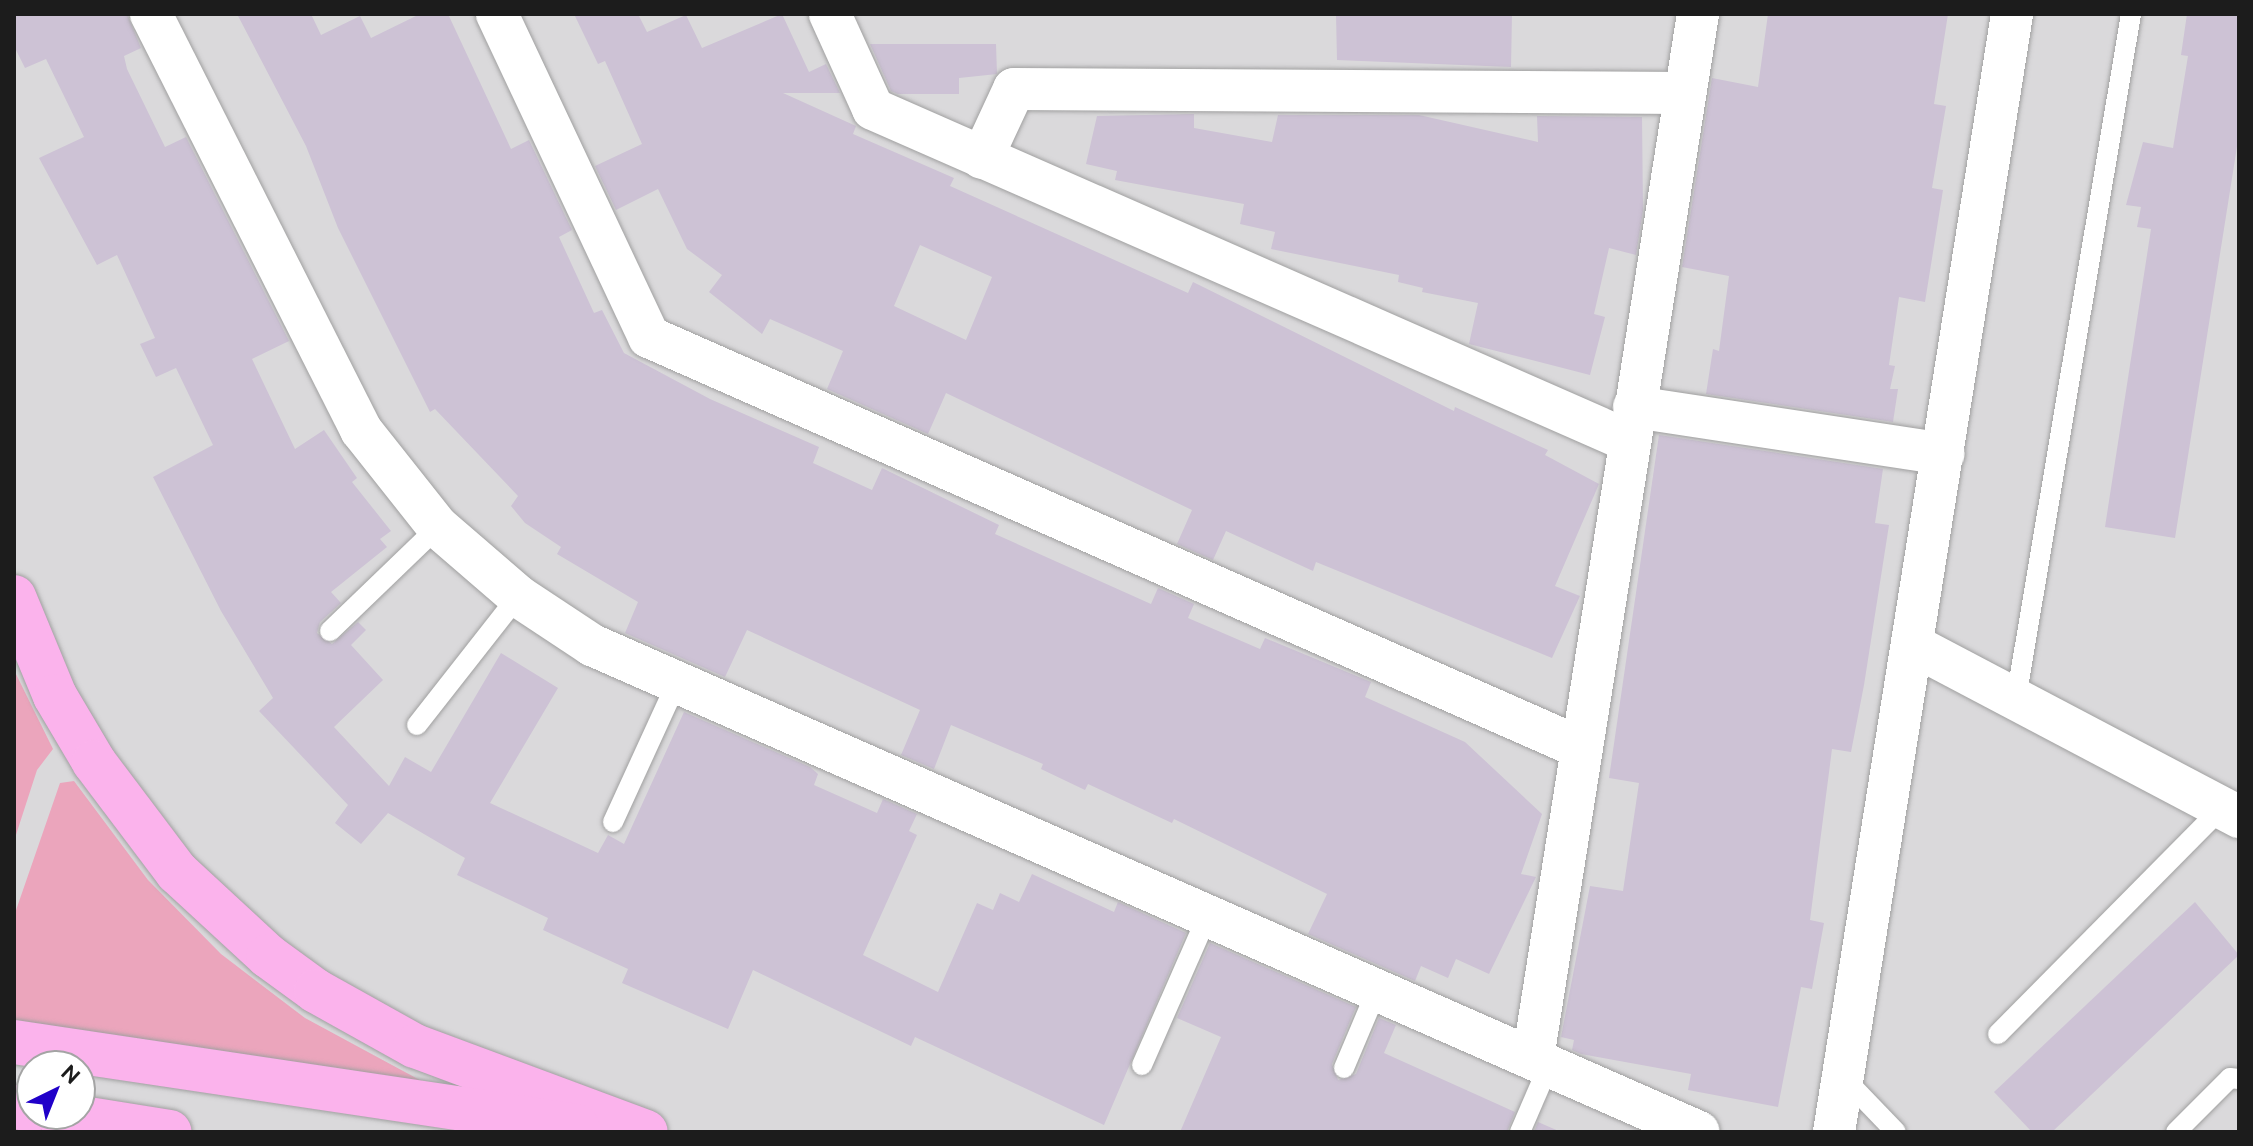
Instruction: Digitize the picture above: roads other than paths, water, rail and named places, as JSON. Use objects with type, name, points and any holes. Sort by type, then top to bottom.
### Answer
[{"type":"street","points":[[151,14],[361,430],[438,527],[518,596],[592,645],[1699,1132]]},
{"type":"street","points":[[497,14],[649,337],[1581,748]]},
{"type":"street","points":[[830,14],[873,109],[982,158],[1632,424],[1943,454]]},
{"type":"street","points":[[1541,1062],[1581,748],[1698,14]]},
{"type":"street","points":[[1834,1132],[2012,14]]},
{"type":"street","points":[[982,158],[1014,89],[1684,93]]},
{"type":"street","points":[[14,597],[55,696],[94,762],[177,872],[268,956],[316,991],[415,1046],[646,1132]]},
{"type":"street","points":[[1913,645],[2230,812]]},
{"type":"street","points":[[14,1042],[617,1132]]},
{"type":"street","points":[[96,1120],[170,1132]]},
{"type":"lane","points":[[2016,699],[2131,14]]},
{"type":"lane","points":[[330,631],[438,527]]},
{"type":"lane","points":[[417,725],[518,596]]},
{"type":"lane","points":[[613,822],[677,682]]},
{"type":"lane","points":[[1998,1034],[2230,812]]},
{"type":"lane","points":[[1142,1065],[1208,915]]},
{"type":"lane","points":[[1344,1068],[1377,990]]},
{"type":"lane","points":[[1520,1132],[1541,1062]]},
{"type":"lane","points":[[1843,1077],[1896,1132]]},
{"type":"lane","points":[[2176,1132],[2230,1078],[2239,1079]]}]
